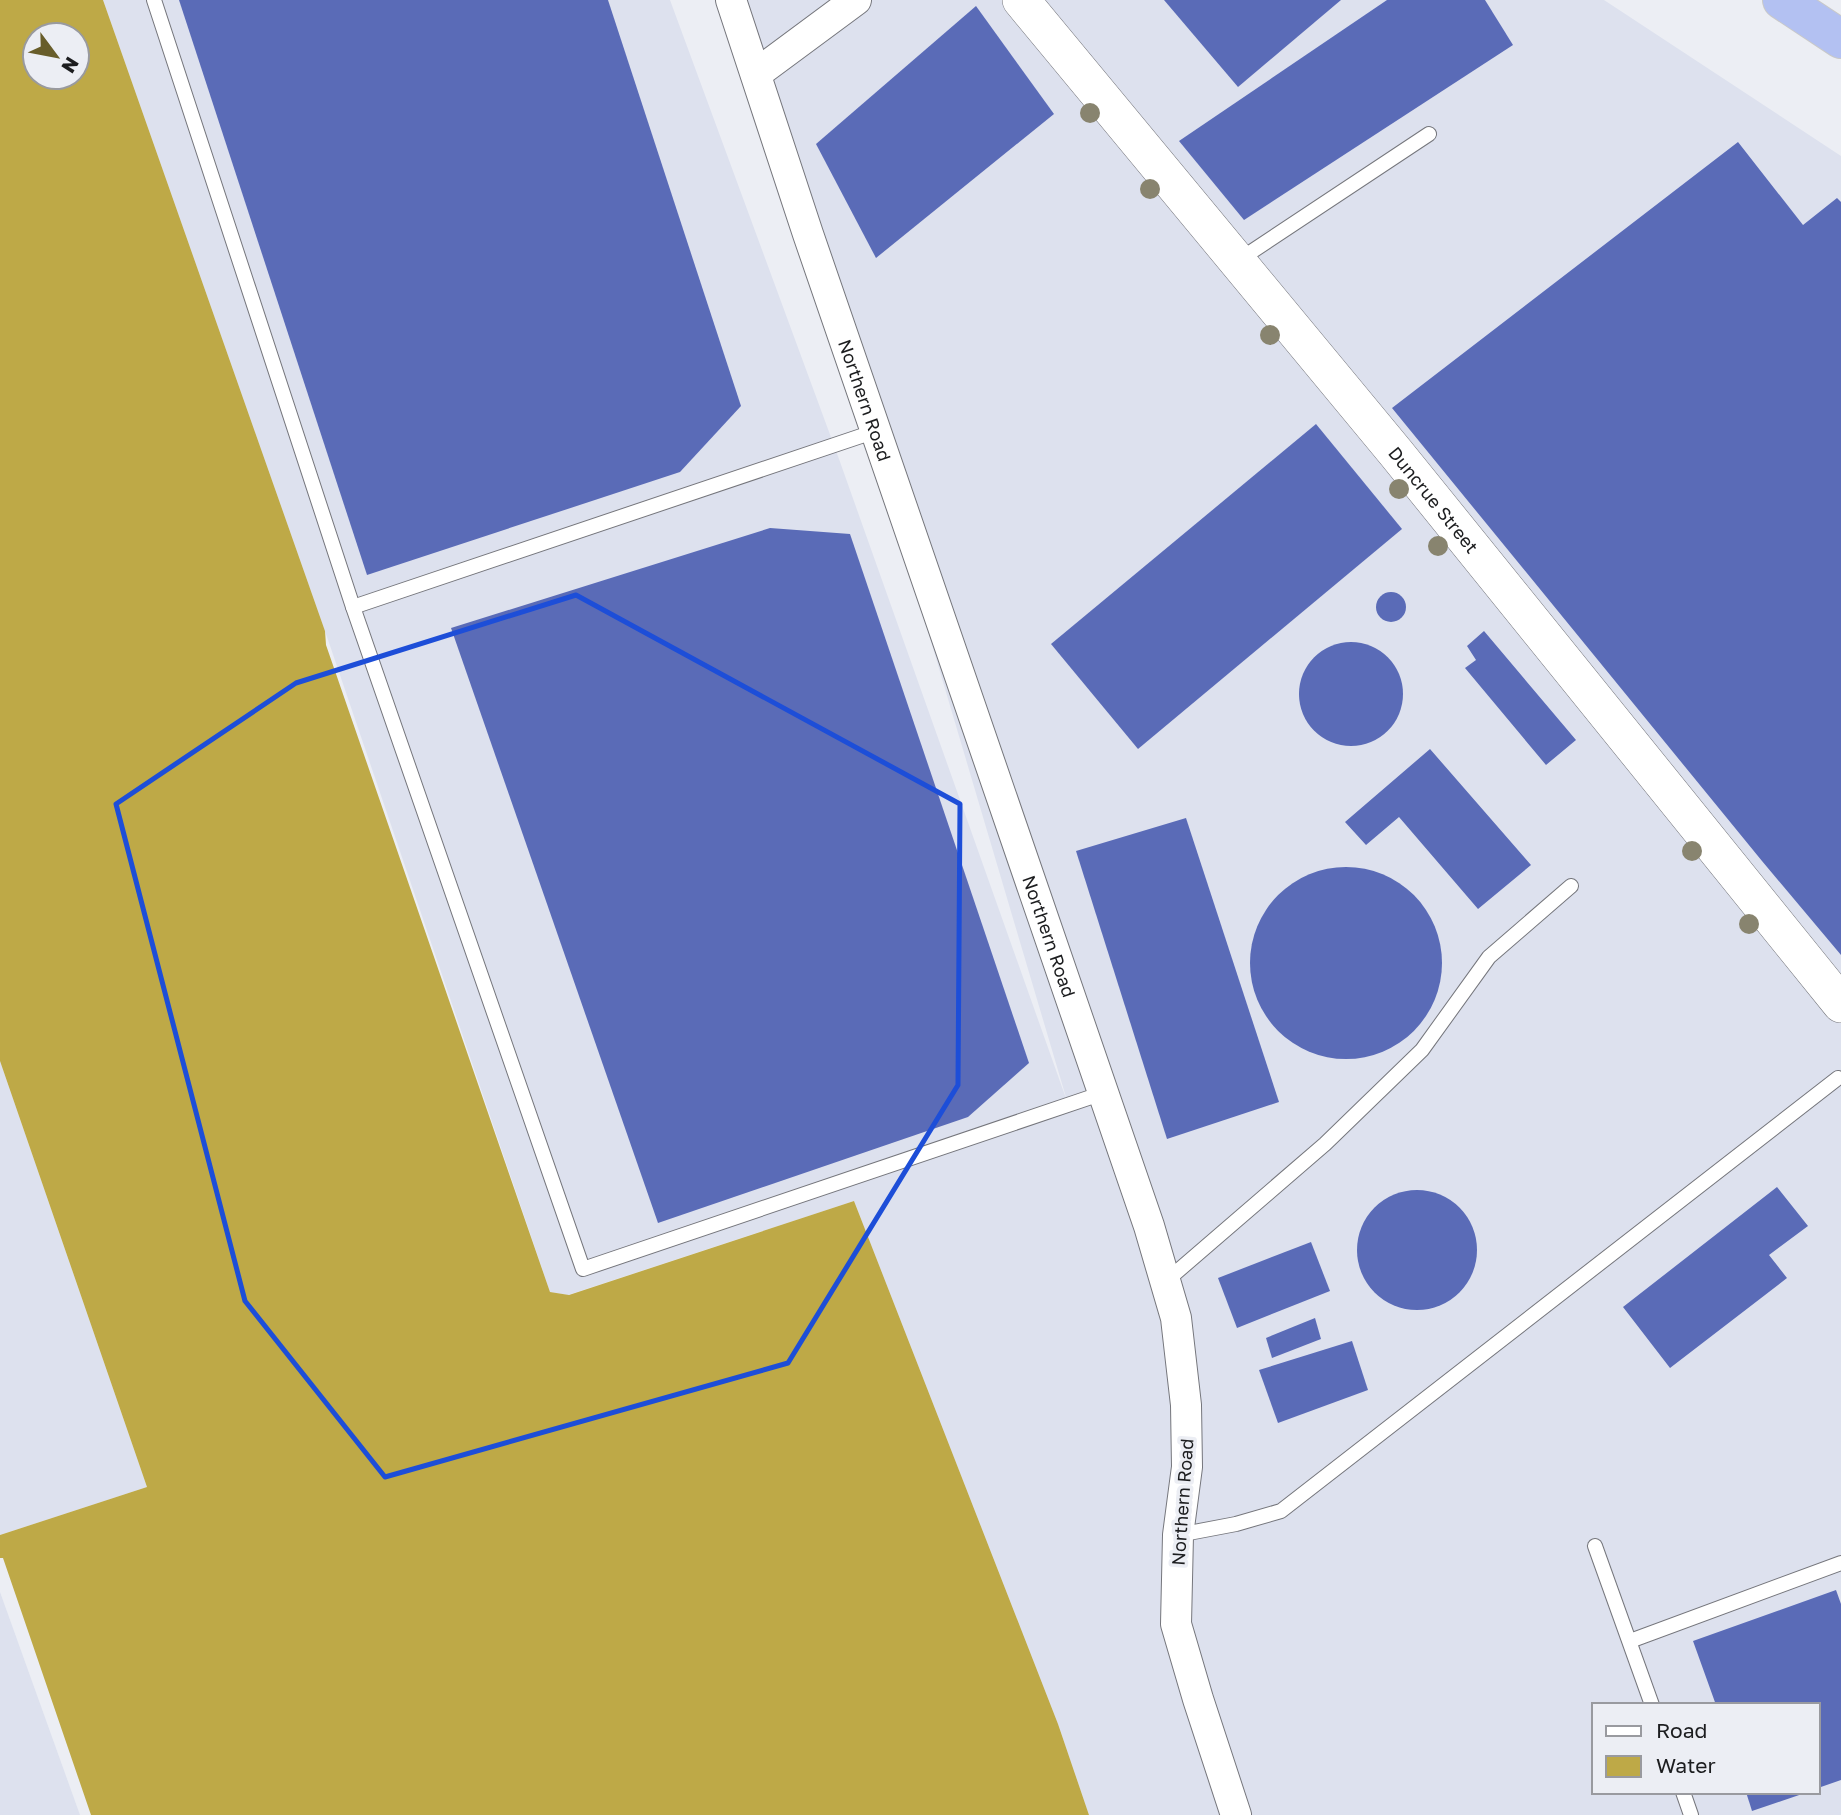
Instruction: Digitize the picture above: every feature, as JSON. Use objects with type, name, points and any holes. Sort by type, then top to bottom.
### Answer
[{"type":"highway","points":[[1782,0],[1841,39]]},
{"type":"street","name":"Northern Road","points":[[731,0],[808,234],[1149,1226],[1176,1318],[1186,1405],[1187,1467],[1178,1535],[1176,1624],[1236,1815]]},
{"type":"street","points":[[756,74],[856,0]]},
{"type":"street","name":"Duncrue Street","points":[[1021,0],[1414,475],[1841,1004]]},
{"type":"lane","points":[[154,0],[353,607],[583,1269],[1103,1093]]},
{"type":"lane","points":[[1238,261],[1429,134]]},
{"type":"lane","points":[[353,607],[876,431]]},
{"type":"lane","points":[[1165,1282],[1325,1144],[1422,1050],[1489,957],[1571,886]]},
{"type":"lane","points":[[1178,1535],[1236,1524],[1281,1511],[1838,1078]]},
{"type":"lane","points":[[1595,1546],[1651,1703]]},
{"type":"lane","points":[[1630,1641],[1841,1563]]},
{"type":"lane","points":[[1684,1794],[1691,1815]]},
{"type":"highlighted area","points":[[576,595],[960,804],[958,1085],[788,1363],[385,1477],[245,1301],[116,804],[296,683]]},
{"type":"shaded area","points":[[103,0],[670,0],[839,459],[1068,1104],[741,0],[1604,0],[1841,156],[1841,1815],[1089,1815],[1058,1724],[854,1201],[568,1295],[550,1292],[325,631]]},
{"type":"shaded area","points":[[0,1061],[147,1487],[0,1535]]},
{"type":"shaded area","points":[[0,1592],[80,1815],[0,1815]]},
{"type":"water","points":[[0,0],[103,0],[325,631],[326,645],[550,1292],[569,1295],[854,1201],[1058,1724],[1089,1815],[91,1815],[3,1558],[0,1558],[0,1535],[147,1487],[0,1061]]},
{"type":"building","points":[[179,0],[608,0],[741,406],[680,472],[367,575]]},
{"type":"building","points":[[1164,0],[1341,0],[1238,87]]},
{"type":"building","points":[[1387,0],[1485,0],[1513,45],[1244,220],[1179,141]]},
{"type":"building","points":[[976,6],[1054,114],[876,258],[816,144]]},
{"type":"building","points":[[1738,142],[1803,225],[1837,198],[1841,202],[1841,955],[1392,408]]},
{"type":"building","points":[[1316,424],[1402,529],[1138,749],[1051,644]]},
{"type":"building","points":[[770,528],[850,534],[1029,1063],[968,1117],[658,1223],[451,628]]},
{"type":"building","points":[[1391,592],[1401,597],[1406,607],[1401,617],[1391,622],[1381,617],[1376,607],[1381,597]]},
{"type":"building","points":[[1484,631],[1576,740],[1546,765],[1465,668],[1476,660],[1467,646]]},
{"type":"building","points":[[1351,642],[1371,646],[1388,657],[1399,674],[1403,694],[1399,714],[1388,731],[1371,742],[1351,746],[1331,742],[1314,731],[1303,714],[1299,694],[1303,674],[1314,657],[1331,646]]},
{"type":"building","points":[[1430,749],[1531,865],[1478,909],[1399,817],[1366,845],[1345,822]]},
{"type":"building","points":[[1186,818],[1279,1102],[1167,1139],[1076,851]]},
{"type":"building","points":[[1346,867],[1383,874],[1414,895],[1435,926],[1442,963],[1435,1000],[1414,1031],[1383,1052],[1346,1059],[1309,1052],[1278,1031],[1257,1000],[1250,963],[1257,926],[1278,895],[1309,874]]},
{"type":"building","points":[[1777,1187],[1808,1226],[1769,1255],[1787,1278],[1670,1368],[1623,1307]]},
{"type":"building","points":[[1417,1190],[1440,1194],[1460,1207],[1473,1227],[1477,1250],[1473,1273],[1460,1293],[1440,1306],[1417,1310],[1394,1306],[1374,1293],[1361,1273],[1357,1250],[1361,1227],[1374,1207],[1394,1194]]},
{"type":"building","points":[[1311,1242],[1330,1291],[1237,1328],[1218,1278]]},
{"type":"building","points":[[1315,1318],[1321,1339],[1272,1358],[1266,1338]]},
{"type":"building","points":[[1352,1341],[1368,1390],[1278,1423],[1259,1370]]},
{"type":"building","points":[[1836,1590],[1841,1604],[1841,1780],[1820,1787],[1820,1703],[1715,1703],[1693,1641]]},
{"type":"building","points":[[1747,1794],[1802,1794],[1752,1811]]}]
